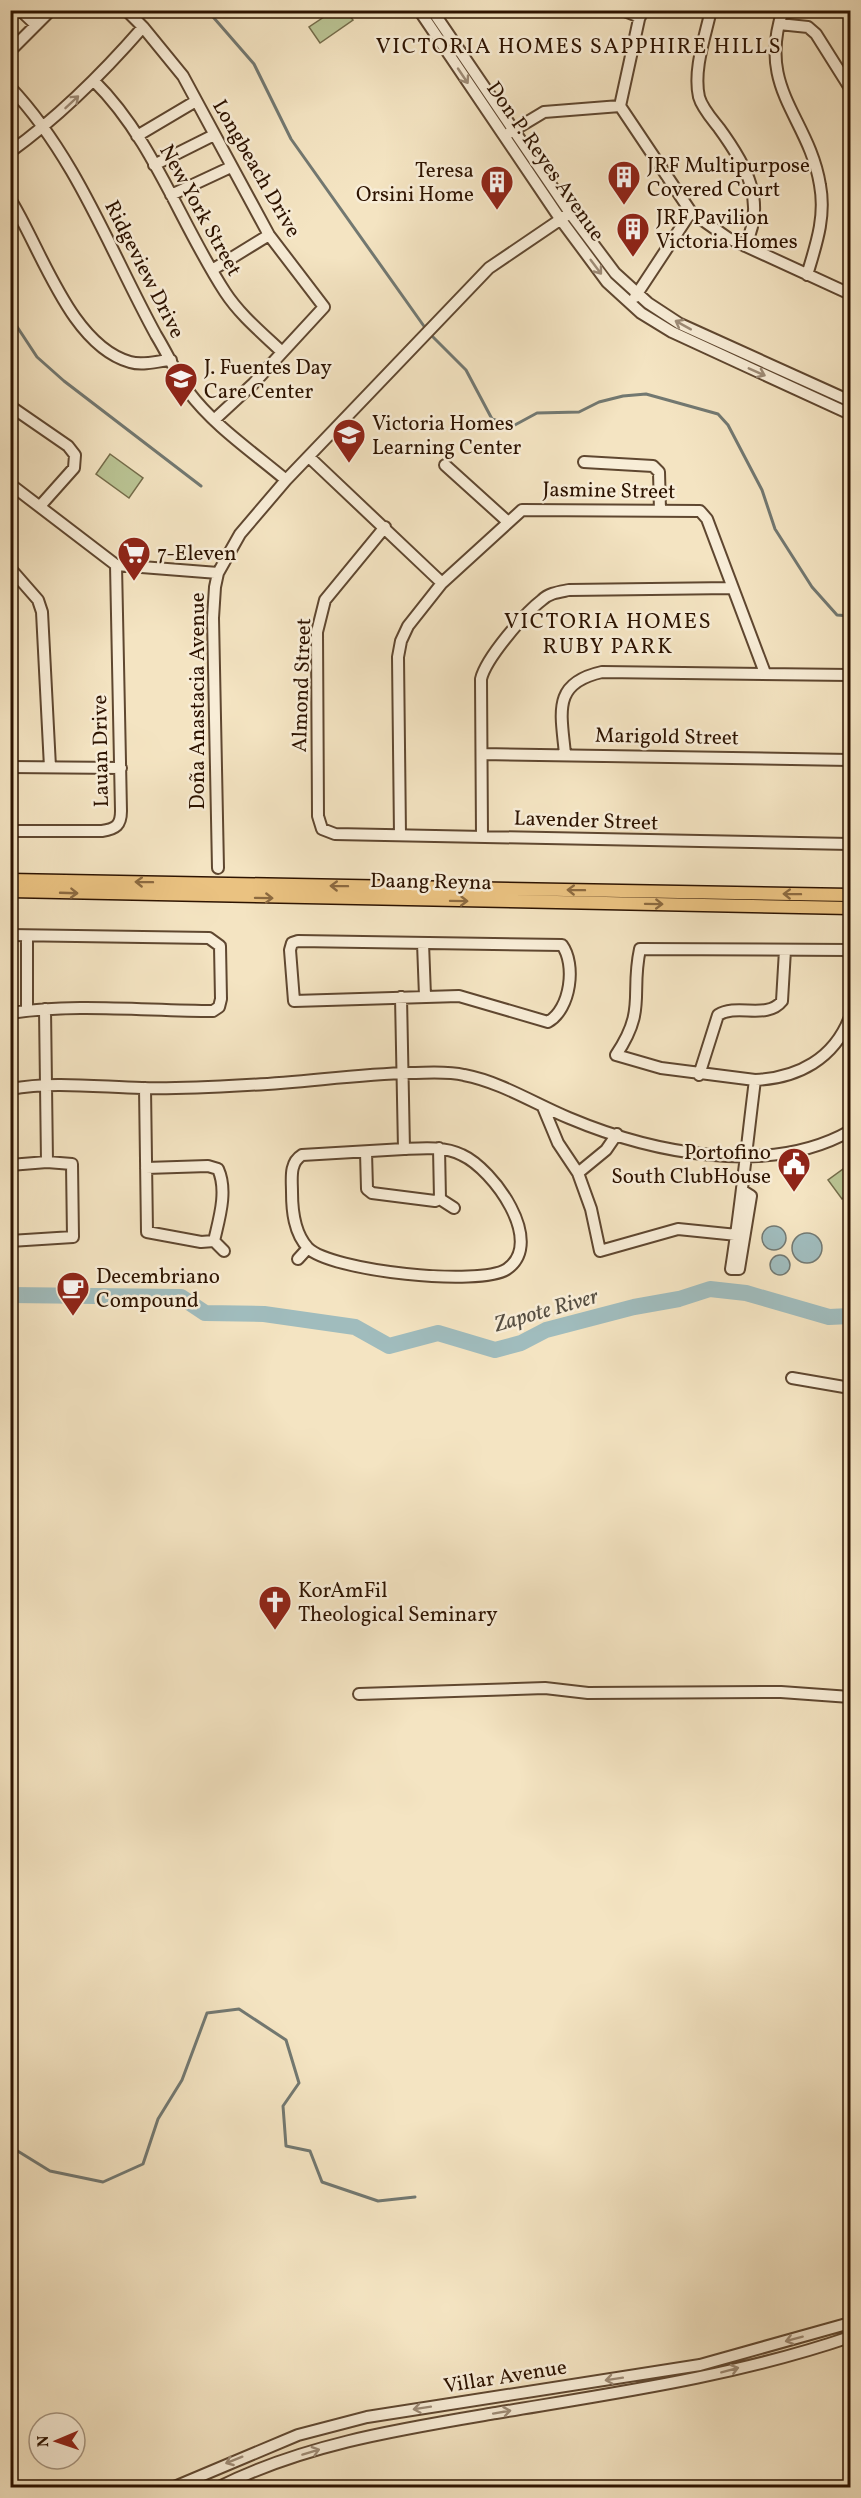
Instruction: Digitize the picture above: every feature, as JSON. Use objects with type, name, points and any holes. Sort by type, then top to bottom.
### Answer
[{"type":"main road","name":"Daang Reyna","points":[[10,880],[223,890],[850,908]]},
{"type":"main road","name":"Daang Reyna","points":[[10,891],[223,890],[850,895]]},
{"type":"street","points":[[20,10],[36,26]]},
{"type":"street","points":[[10,51],[51,10]]},
{"type":"street","name":"Longbeach Drive","points":[[126,10],[183,76],[269,235],[324,307],[253,384],[214,420]]},
{"type":"street","name":"Don P. Reyes Avenue","points":[[418,10],[445,40],[509,133],[615,273],[638,294],[680,324],[707,338],[850,401]]},
{"type":"street","name":"Don P. Reyes Avenue","points":[[432,10],[445,40]]},
{"type":"street","points":[[622,10],[640,14],[620,106],[691,212],[744,246],[850,294]]},
{"type":"street","points":[[711,10],[699,68],[699,99],[748,172],[754,213],[752,231],[744,246]]},
{"type":"street","points":[[783,10],[775,51],[777,78],[788,108],[810,152],[820,183],[823,214],[807,275]]},
{"type":"street","points":[[779,24],[808,27],[816,34],[850,88]]},
{"type":"street","points":[[10,152],[45,127],[94,81],[143,27]]},
{"type":"street","name":"New York Street","points":[[94,81],[125,117],[137,136],[232,302],[282,352]]},
{"type":"street","name":"Ridgeview Drive","points":[[10,87],[45,127],[65,160],[189,392],[214,420],[286,480]]},
{"type":"street","points":[[137,136],[196,101]]},
{"type":"street","points":[[509,133],[544,112],[620,106]]},
{"type":"street","name":"Don P. Reyes Avenue","points":[[509,133],[561,220],[607,282],[631,304],[672,332],[850,414]]},
{"type":"street","points":[[154,165],[214,135]]},
{"type":"street","points":[[171,195],[231,167]]},
{"type":"street","points":[[10,199],[71,311],[91,339],[107,352],[131,363],[171,360]]},
{"type":"street","points":[[631,304],[691,212]]},
{"type":"street","name":"Doña Anastacia Avenue","points":[[218,867],[213,618],[218,573],[240,534],[286,480],[489,268],[570,213]]},
{"type":"street","points":[[212,270],[269,235]]},
{"type":"street","points":[[10,406],[68,446],[75,455],[74,468],[41,505]]},
{"type":"street","points":[[309,457],[442,583]]},
{"type":"street","points":[[584,462],[653,466],[659,472],[660,510]]},
{"type":"street","points":[[445,465],[507,521]]},
{"type":"street","points":[[10,484],[41,505],[116,565],[218,573]]},
{"type":"street","name":"Jasmine Street","points":[[400,834],[398,657],[400,641],[408,626],[442,583],[507,521],[522,510],[529,508],[700,511],[707,519],[765,673]]},
{"type":"street","name":"Almond Street","points":[[322,829],[318,816],[317,632],[320,615],[325,600],[385,527]]},
{"type":"street","name":"Lauan Drive","points":[[10,831],[115,829],[121,817],[116,565]]},
{"type":"street","points":[[10,568],[38,600],[42,612],[50,767]]},
{"type":"street","points":[[482,836],[481,678],[483,669],[542,599],[569,590],[732,588]]},
{"type":"street","points":[[564,754],[562,701],[567,689],[588,675],[602,672],[850,675]]},
{"type":"street","name":"Marigold Street","points":[[482,754],[850,760]]},
{"type":"street","points":[[10,767],[121,768]]},
{"type":"street","name":"Lavender Street","points":[[322,829],[335,834],[850,844]]},
{"type":"street","points":[[10,935],[209,938],[220,946],[221,999],[219,1007],[213,1011],[45,1009],[10,1012]]},
{"type":"street","points":[[27,936],[27,1010]]},
{"type":"street","points":[[298,941],[562,945],[568,953],[566,1004],[548,1022],[459,996],[425,996],[294,1001],[290,950],[292,943],[298,941]]},
{"type":"street","points":[[423,943],[425,996]]},
{"type":"street","points":[[850,957],[848,950],[639,949],[637,1010],[628,1037],[616,1054],[661,1068],[699,1075],[755,1080],[787,1076],[821,1058],[836,1045],[850,1017]]},
{"type":"street","points":[[699,1075],[718,1015],[724,1011],[770,1009],[782,1001],[785,950]]},
{"type":"street","points":[[401,997],[404,1149]]},
{"type":"street","points":[[45,1009],[47,1162]]},
{"type":"street","points":[[10,1089],[46,1085],[145,1088],[250,1085],[401,1073],[464,1075],[488,1082],[543,1107],[618,1134],[689,1152],[747,1156],[799,1151],[820,1146],[850,1131]]},
{"type":"street","points":[[743,1191],[751,1196],[739,1269],[731,1269],[743,1191],[755,1080]]},
{"type":"street","points":[[145,1088],[147,1232],[201,1242],[214,1241],[224,1251]]},
{"type":"street","points":[[543,1107],[558,1143],[578,1173],[591,1209],[600,1251],[678,1229],[737,1235]]},
{"type":"street","points":[[578,1173],[606,1150],[618,1134]]},
{"type":"street","points":[[439,1148],[440,1199]]},
{"type":"street","points":[[439,1148],[463,1155],[494,1182],[507,1199],[518,1222],[521,1238],[520,1252],[514,1264],[496,1275],[467,1277],[404,1274],[334,1262],[308,1248],[300,1237],[292,1213],[292,1168],[296,1159],[302,1155],[404,1149],[439,1148]]},
{"type":"street","points":[[366,1152],[367,1189],[372,1193],[427,1201],[440,1199],[454,1208]]},
{"type":"street","points":[[10,1165],[47,1162],[72,1164],[73,1237],[10,1241]]},
{"type":"street","points":[[146,1168],[208,1166],[218,1169],[221,1175],[222,1204],[214,1241]]},
{"type":"street","points":[[298,1258],[308,1248]]},
{"type":"street","points":[[792,1378],[850,1388]]},
{"type":"street","points":[[358,1694],[545,1688],[588,1693],[781,1692],[850,1696]]},
{"type":"street","name":"Villar Avenue","points":[[172,2487],[298,2435],[367,2417],[700,2365],[850,2323]]},
{"type":"street","name":"Villar Avenue","points":[[217,2487],[250,2471],[384,2432],[693,2379],[850,2337]]},
{"type":"green space","points":[[333,11],[346,11],[353,20],[320,43],[309,27]]},
{"type":"green space","points":[[110,454],[143,478],[129,498],[96,474]]},
{"type":"green space","points":[[850,1164],[850,1193],[842,1199],[828,1180]]},
{"type":"water","points":[[774,1226],[779,1227],[785,1233],[785,1243],[779,1249],[774,1250],[769,1249],[763,1243],[762,1238],[763,1233],[769,1227]]},
{"type":"water","points":[[807,1233],[813,1234],[821,1242],[821,1254],[813,1262],[807,1263],[801,1262],[793,1254],[792,1248],[793,1242],[801,1234]]},
{"type":"water","points":[[780,1255],[787,1258],[790,1265],[787,1272],[780,1275],[773,1272],[770,1265],[773,1258]]},
{"type":"waterway","points":[[207,10],[254,64],[291,139],[426,329]]},
{"type":"waterway","points":[[10,316],[37,357],[64,381],[201,486]]},
{"type":"waterway","points":[[430,334],[466,370],[492,419],[513,426],[537,413],[579,412],[599,402],[623,396],[646,394],[718,414],[728,425],[762,490],[775,529],[812,587],[837,615],[850,616]]},
{"type":"waterway","name":"Zapote River","points":[[10,1295],[181,1297],[205,1313],[264,1314],[355,1327],[389,1346],[438,1333],[495,1350],[521,1343],[546,1330],[634,1307],[679,1299],[710,1289],[746,1293],[829,1317],[850,1316]]},
{"type":"waterway","points":[[10,2133],[16,2150],[50,2171],[103,2182],[143,2164],[158,2119],[182,2080],[207,2013],[239,2009],[286,2040],[299,2083],[283,2106],[286,2146],[310,2151],[322,2182],[378,2201],[415,2197]]},
{"type":"place","name":"JRF Multipurpose Covered Court","points":[[624,206]]},
{"type":"place","name":"Teresa Orsini Home","points":[[497,211]]},
{"type":"place","name":"JRF Pavilion Victoria Homes","points":[[633,258]]},
{"type":"place","name":"J. Fuentes Day Care Center","points":[[181,408]]},
{"type":"place","name":"Victoria Homes Learning Center","points":[[349,464]]},
{"type":"place","name":"7-Eleven","points":[[134,582]]},
{"type":"place","name":"Portofino South ClubHouse","points":[[794,1193]]},
{"type":"place","name":"Decembriano Compound","points":[[73,1317]]},
{"type":"place","name":"KorAmFil Theological Seminary","points":[[275,1631]]},
{"type":"district","name":"VICTORIA HOMES SAPPHIRE HILLS","points":[[579,45]]},
{"type":"district","name":"VICTORIA HOMES RUBY PARK","points":[[608,632]]}]
